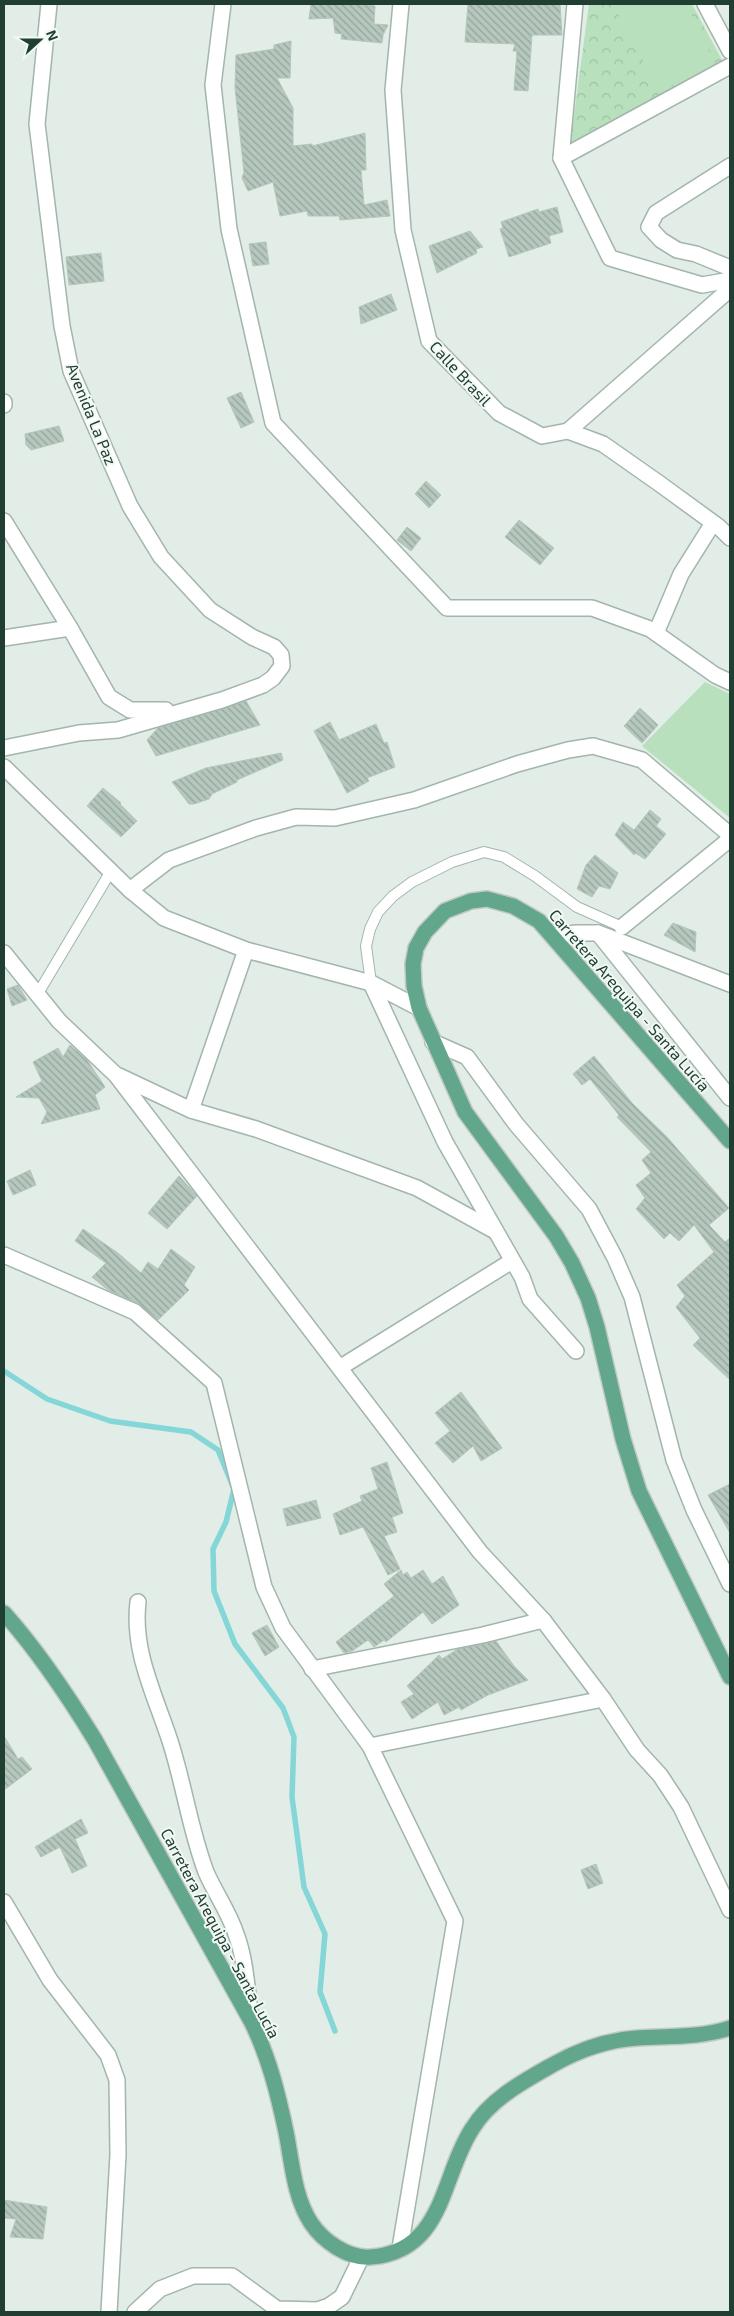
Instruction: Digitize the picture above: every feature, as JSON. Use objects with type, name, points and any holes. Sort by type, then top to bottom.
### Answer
[{"type":"main road","name":"Carretera Arequipa - Santa Lucía","points":[[730,1141],[539,921],[513,906],[488,899],[471,901],[445,911],[425,932],[416,948],[413,964],[414,986],[419,1008],[465,1112],[556,1236],[572,1263],[588,1298],[597,1327],[623,1439],[639,1491],[730,1677]]},
{"type":"main road","name":"Carretera Arequipa - Santa Lucía","points":[[4,1613],[32,1647],[60,1686],[95,1740],[251,2021],[262,2043],[272,2072],[296,2183],[305,2212],[312,2224],[328,2242],[361,2258]]},
{"type":"main road","points":[[361,2258],[378,2257],[400,2248],[419,2235],[431,2222],[440,2206],[471,2129],[491,2106],[507,2093],[575,2053],[592,2048],[635,2038],[714,2034],[730,2028]]},
{"type":"street","name":"Avenida La Paz","points":[[49,4],[40,77],[37,124],[62,326],[72,371],[130,506],[160,557],[210,610],[252,636],[274,646],[281,655],[282,666],[273,678],[263,685],[183,710]]},
{"type":"street","points":[[223,4],[212,85],[229,229],[273,423],[447,608],[592,608],[650,629],[715,675],[730,682]]},
{"type":"street","name":"Calle Brasil","points":[[401,4],[392,90],[403,230],[429,340],[499,414],[542,436],[568,431]]},
{"type":"street","points":[[575,4],[561,158],[610,258],[702,285],[730,280]]},
{"type":"street","points":[[705,4],[730,51]]},
{"type":"street","points":[[561,158],[730,66]]},
{"type":"street","points":[[730,166],[656,213],[649,227],[661,240],[677,250],[696,254],[730,268]]},
{"type":"street","points":[[730,290],[568,431],[603,444],[713,523],[730,538]]},
{"type":"street","points":[[4,521],[70,628],[109,697],[130,710],[183,710]]},
{"type":"street","points":[[656,633],[681,574],[713,523]]},
{"type":"street","points":[[4,638],[70,628]]},
{"type":"street","points":[[4,748],[79,733],[118,730],[183,710]]},
{"type":"street","points":[[130,890],[169,860],[256,828],[296,817],[335,818],[414,800],[518,764],[568,750],[593,746],[642,760],[730,836]]},
{"type":"street","points":[[4,767],[130,890],[164,918],[246,950],[371,983],[419,1008]]},
{"type":"street","points":[[622,927],[730,839]]},
{"type":"street","points":[[552,936],[598,933],[730,984]]},
{"type":"street","points":[[598,933],[730,1098]]},
{"type":"street","points":[[191,1110],[246,950]]},
{"type":"street","points":[[4,953],[59,1021],[116,1075],[480,1552],[543,1620],[602,1699],[637,1750],[660,1775],[681,1807],[730,1910]]},
{"type":"street","points":[[371,983],[445,1142],[512,1261],[530,1299],[576,1351]]},
{"type":"street","points":[[433,1042],[467,1057],[516,1124],[589,1209],[615,1258],[632,1297],[674,1460],[694,1510],[730,1584]]},
{"type":"street","points":[[116,1075],[191,1110],[256,1129],[417,1188],[496,1232]]},
{"type":"street","points":[[4,1255],[134,1312],[214,1382],[264,1587],[283,1628],[370,1746],[455,1921],[400,2248]]},
{"type":"street","points":[[341,1368],[512,1261]]},
{"type":"street","points":[[138,1602],[138,1648],[178,1765],[206,1872],[236,1934],[244,1966],[251,2021]]},
{"type":"street","points":[[312,1669],[483,1635],[543,1620]]},
{"type":"street","points":[[370,1746],[602,1699]]},
{"type":"street","points":[[4,1902],[50,1980],[108,2055],[117,2080],[118,2155],[109,2312]]},
{"type":"street","points":[[135,2312],[160,2289],[193,2276],[232,2276],[277,2309],[317,2310],[329,2306],[342,2297],[361,2258]]},
{"type":"lane","points":[[371,983],[366,946],[378,912],[393,896],[412,882],[452,862],[484,852],[504,857],[535,876],[577,907],[622,927]]},
{"type":"lane","points":[[37,996],[111,871]]},
{"type":"green space","points":[[589,4],[692,4],[723,62],[570,144]]},
{"type":"green space","points":[[613,4],[686,4],[715,62],[660,92]]},
{"type":"green space","points":[[705,682],[730,694],[730,818],[642,746]]},
{"type":"building","points":[[311,4],[375,6],[374,24],[388,25],[383,35],[382,43],[341,39],[342,34],[335,33],[333,18],[309,19]]},
{"type":"building","points":[[468,4],[560,4],[562,35],[532,35],[528,91],[514,90],[517,51],[513,51],[515,44],[465,42]]},
{"type":"building","points":[[291,41],[290,78],[277,78],[293,108],[293,146],[312,144],[312,146],[365,133],[366,170],[361,170],[364,205],[387,200],[390,216],[340,220],[339,216],[308,216],[307,211],[280,216],[273,182],[248,191],[242,178],[244,172],[235,88],[236,55],[274,49],[274,45]]},
{"type":"building","points":[[557,207],[563,232],[549,236],[551,243],[509,257],[500,229],[503,228],[501,222],[538,209],[539,212]]},
{"type":"building","points":[[470,231],[483,247],[476,249],[477,253],[437,273],[429,246]]},
{"type":"building","points":[[266,242],[269,264],[253,266],[249,244]]},
{"type":"building","points":[[101,253],[104,281],[69,285],[66,257]]},
{"type":"building","points":[[391,294],[397,310],[361,324],[359,307]]},
{"type":"building","points":[[241,392],[254,422],[241,428],[227,398]]},
{"type":"building","points":[[59,426],[64,441],[31,450],[26,445],[25,434]]},
{"type":"building","points":[[426,481],[441,495],[429,508],[415,494]]},
{"type":"building","points":[[519,520],[554,548],[540,565],[505,537]]},
{"type":"building","points":[[407,527],[421,538],[411,551],[397,540]]},
{"type":"building","points":[[246,701],[260,725],[156,756],[147,740],[158,728]]},
{"type":"building","points":[[640,708],[658,725],[642,743],[624,726]]},
{"type":"building","points":[[330,722],[339,740],[376,724],[384,743],[387,742],[395,767],[367,778],[369,781],[347,793],[314,731]]},
{"type":"building","points":[[281,753],[283,760],[237,780],[237,782],[212,794],[209,799],[194,804],[189,804],[172,782],[206,768]]},
{"type":"building","points":[[103,788],[121,803],[137,821],[121,837],[87,806]]},
{"type":"building","points":[[650,810],[661,819],[656,826],[666,834],[645,859],[635,853],[634,855],[615,835],[623,822],[634,830]]},
{"type":"building","points":[[595,855],[618,873],[610,889],[599,886],[592,897],[577,889],[586,865]]},
{"type":"building","points":[[673,923],[696,932],[695,952],[664,935]]},
{"type":"building","points":[[18,985],[27,1000],[12,1006],[7,989]]},
{"type":"building","points":[[70,1045],[87,1060],[105,1087],[95,1095],[100,1109],[41,1124],[47,1112],[39,1098],[16,1097],[42,1081],[33,1062],[58,1048],[63,1057]]},
{"type":"building","points":[[594,1056],[632,1103],[667,1137],[729,1208],[709,1225],[725,1242],[730,1238],[730,1380],[693,1345],[700,1338],[676,1307],[685,1296],[677,1285],[714,1252],[694,1225],[679,1241],[670,1233],[664,1239],[636,1209],[645,1198],[636,1185],[651,1173],[642,1160],[651,1152],[617,1117],[619,1115],[590,1079],[582,1085],[573,1074]]},
{"type":"building","points":[[30,1170],[36,1185],[13,1195],[7,1181]]},
{"type":"building","points":[[179,1176],[197,1196],[167,1229],[148,1213]]},
{"type":"building","points":[[83,1229],[118,1253],[141,1273],[148,1262],[158,1269],[171,1249],[195,1267],[184,1285],[189,1290],[158,1320],[139,1304],[108,1290],[92,1277],[106,1263],[75,1241]]},
{"type":"building","points":[[461,1392],[502,1448],[481,1461],[473,1446],[453,1463],[435,1443],[450,1431],[435,1413]]},
{"type":"building","points":[[387,1462],[403,1513],[392,1517],[397,1532],[384,1536],[400,1569],[388,1575],[363,1527],[340,1535],[333,1514],[362,1501],[360,1496],[378,1489],[371,1468]]},
{"type":"building","points":[[730,1484],[730,1533],[708,1495]]},
{"type":"building","points":[[316,1500],[321,1518],[287,1526],[283,1509]]},
{"type":"building","points":[[401,1570],[403,1575],[407,1572],[411,1578],[423,1570],[432,1584],[443,1576],[459,1605],[432,1624],[423,1612],[386,1642],[384,1640],[374,1647],[368,1640],[352,1651],[344,1653],[336,1642],[394,1596],[384,1584]]},
{"type":"building","points":[[267,1625],[279,1647],[265,1656],[252,1633]]},
{"type":"building","points":[[496,1641],[514,1666],[528,1680],[488,1695],[461,1710],[459,1707],[444,1715],[438,1702],[412,1719],[401,1702],[414,1694],[407,1686],[439,1655],[442,1659],[458,1649]]},
{"type":"building","points":[[4,1736],[18,1759],[22,1757],[32,1769],[4,1790]]},
{"type":"building","points":[[81,1819],[88,1833],[75,1839],[87,1866],[72,1873],[60,1847],[41,1857],[35,1847]]},
{"type":"building","points":[[596,1864],[603,1883],[588,1889],[581,1870]]},
{"type":"building","points":[[4,2200],[47,2207],[43,2239],[10,2237],[16,2219],[4,2218]]},
{"type":"waterway","points":[[4,1371],[47,1399],[110,1421],[191,1432],[218,1450],[234,1489],[226,1522],[213,1549],[214,1591],[235,1644],[283,1708],[294,1737],[292,1797],[304,1887],[325,1934],[320,1992],[335,2031]]}]
